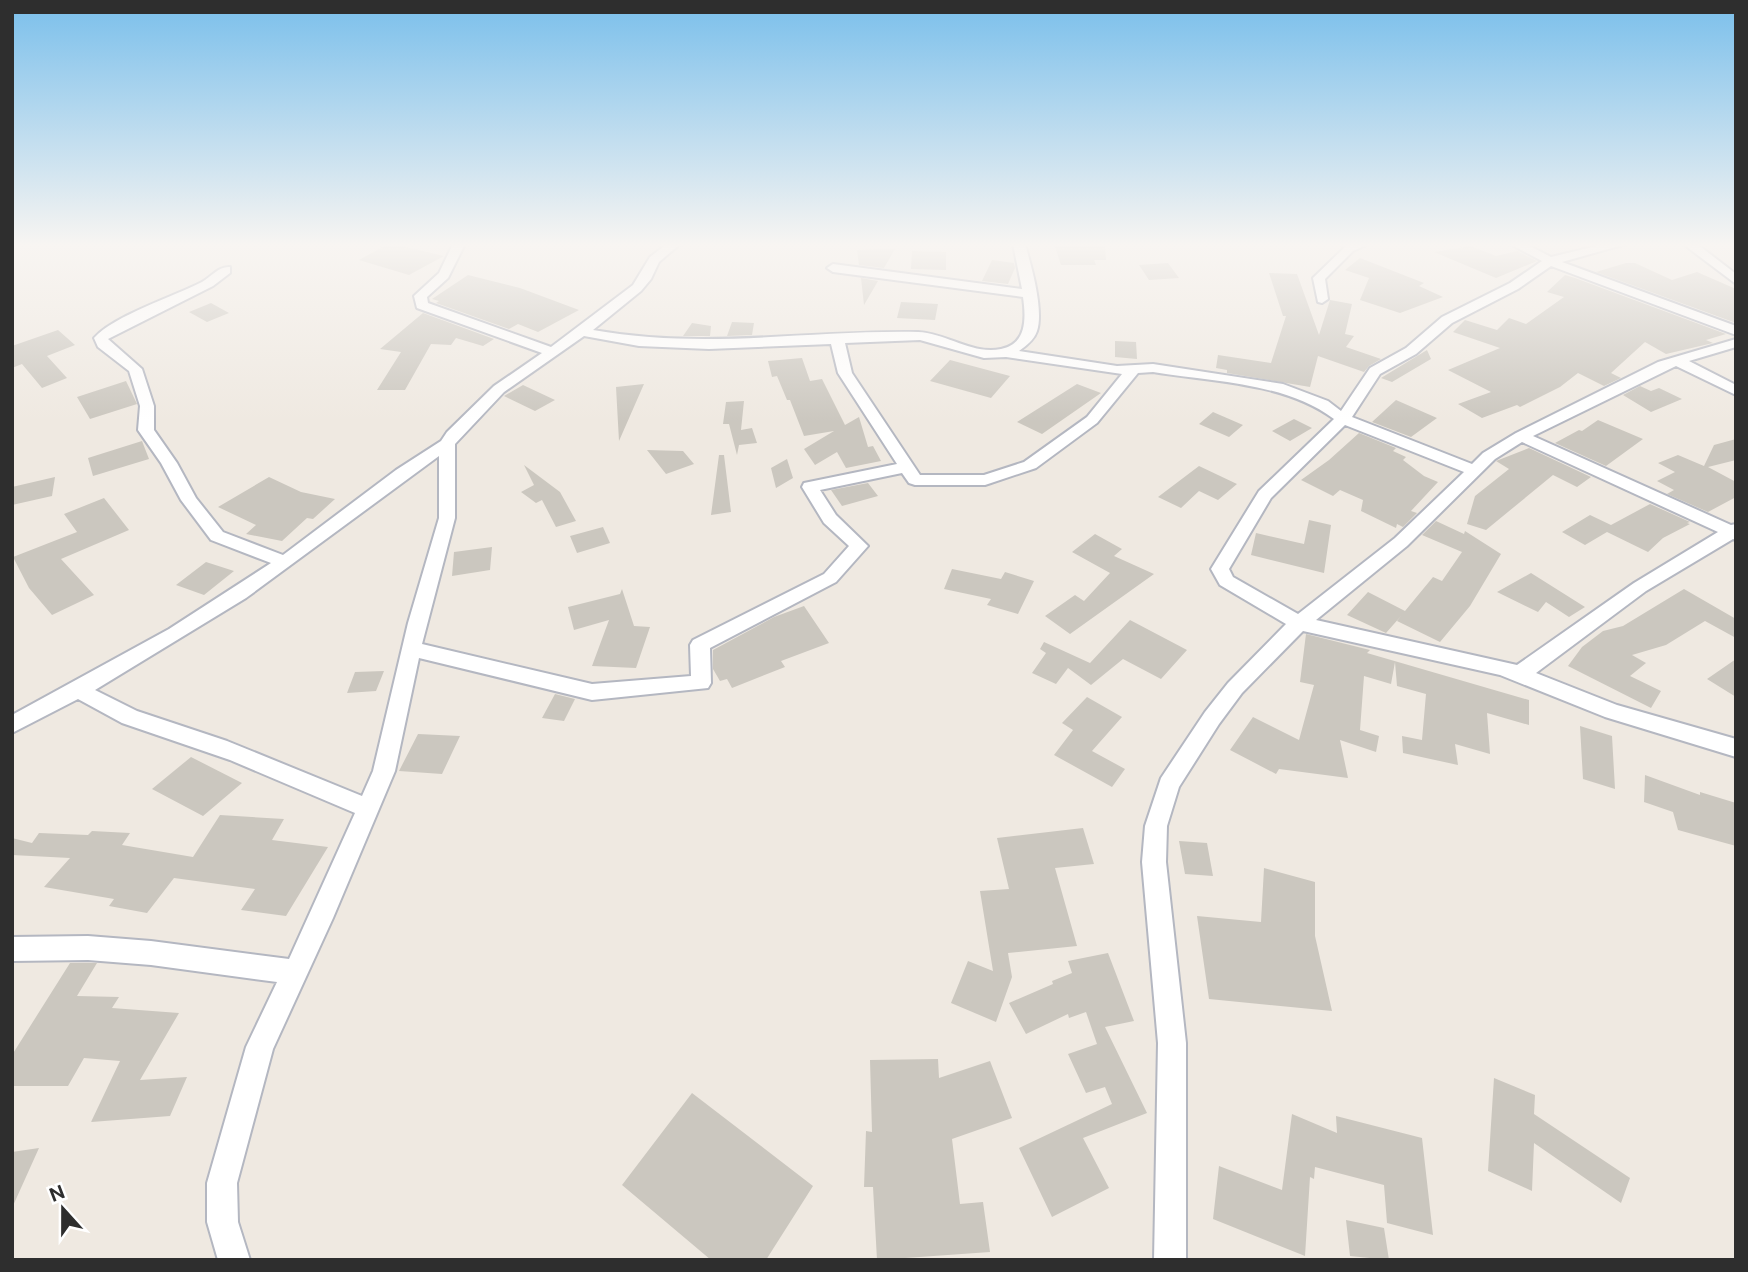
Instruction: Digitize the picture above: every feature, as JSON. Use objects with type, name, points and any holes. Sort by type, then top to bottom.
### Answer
[{"type":"street","points":[[166,303],[114,328],[101,338],[103,344],[135,369],[147,406],[146,430],[169,463],[189,500],[216,536],[285,562]]},
{"type":"street","points":[[422,303],[550,352]]},
{"type":"street","points":[[234,1260],[222,1226],[219,1205],[222,1183],[260,1047],[369,809],[390,751],[412,649],[447,518],[447,444],[452,435],[490,397],[618,303]]},
{"type":"street","points":[[1006,353],[1021,343],[1031,331],[1029,303]]},
{"type":"street","points":[[1480,303],[1447,320],[1411,351],[1381,366],[1343,419],[1265,495],[1220,569],[1226,581],[1298,623],[1521,673],[1612,711],[1736,748]]},
{"type":"street","points":[[1663,303],[1736,331]]},
{"type":"street","points":[[582,332],[630,341],[690,345],[757,345],[921,336],[973,352],[1006,353],[1132,371],[1153,368],[1283,388],[1324,404],[1343,419],[1474,470]]},
{"type":"street","points":[[837,339],[845,373],[915,480],[985,480],[1030,465],[1093,420],[1132,371]]},
{"type":"street","points":[[1170,1260],[1172,1043],[1154,862],[1156,826],[1169,784],[1235,688],[1298,623],[1401,542],[1489,456],[1521,436],[1676,360],[1736,343]]},
{"type":"street","points":[[1676,360],[1736,391]]},
{"type":"street","points":[[1521,436],[1734,532]]},
{"type":"street","points":[[12,725],[116,670],[285,562],[412,465],[447,444]]},
{"type":"street","points":[[412,649],[592,692],[701,683],[699,645],[830,578],[859,545],[830,519],[810,487],[907,467]]},
{"type":"street","points":[[1521,673],[1640,587],[1734,532]]},
{"type":"street","points":[[80,690],[102,707],[244,757],[369,809]]},
{"type":"street","points":[[12,949],[88,948],[151,953],[296,972]]},
{"type":"building","points":[[212,303],[229,313],[207,322],[189,312]]},
{"type":"building","points":[[437,303],[561,303],[579,310],[538,332],[518,324],[509,329]]},
{"type":"building","points":[[901,303],[938,304],[935,320],[897,318]]},
{"type":"building","points":[[1279,303],[1308,303],[1319,335],[1329,303],[1352,304],[1345,334],[1354,336],[1346,347],[1381,359],[1364,372],[1318,356],[1310,387],[1227,373],[1227,370],[1216,368],[1218,355],[1271,363],[1286,316],[1283,316]]},
{"type":"building","points":[[1370,303],[1426,303],[1400,313]]},
{"type":"building","points":[[1555,303],[1643,303],[1726,334],[1706,340],[1713,343],[1666,354],[1645,342],[1611,373],[1621,378],[1604,386],[1578,373],[1560,387],[1520,407],[1517,405],[1482,418],[1458,404],[1491,392],[1448,370],[1500,348],[1453,332],[1465,320],[1497,330],[1509,318],[1526,324]]},
{"type":"building","points":[[1682,303],[1736,303],[1736,323]]},
{"type":"building","points":[[423,313],[494,339],[483,346],[456,338],[451,345],[431,344],[405,390],[377,390],[401,352],[380,349]]},
{"type":"building","points":[[732,322],[754,323],[752,335],[727,336]]},
{"type":"building","points":[[692,323],[711,326],[710,336],[683,336]]},
{"type":"building","points":[[58,330],[75,345],[47,356],[67,378],[42,388],[22,364],[12,368],[12,346]]},
{"type":"building","points":[[1115,341],[1136,342],[1137,359],[1115,357]]},
{"type":"building","points":[[1427,350],[1431,359],[1392,382],[1381,378]]},
{"type":"building","points":[[802,358],[810,381],[822,379],[845,425],[859,417],[868,447],[873,446],[881,461],[846,468],[837,452],[815,465],[804,449],[834,431],[804,436],[777,376],[772,377],[768,361]]},
{"type":"building","points":[[950,360],[1010,376],[991,398],[930,381]]},
{"type":"building","points":[[126,381],[137,404],[90,419],[77,397]]},
{"type":"building","points":[[644,384],[619,441],[616,387]]},
{"type":"building","points":[[1077,384],[1101,393],[1042,434],[1017,422]]},
{"type":"building","points":[[523,385],[555,400],[535,411],[504,396]]},
{"type":"building","points":[[1640,386],[1651,391],[1659,388],[1682,399],[1651,412],[1623,395]]},
{"type":"building","points":[[1396,400],[1437,418],[1411,437],[1372,422]]},
{"type":"building","points":[[744,401],[741,430],[752,428],[757,443],[739,445],[737,455],[729,424],[723,424],[726,402]]},
{"type":"building","points":[[1213,412],[1243,425],[1229,437],[1199,424]]},
{"type":"building","points":[[1294,419],[1312,428],[1290,441],[1272,431]]},
{"type":"building","points":[[1598,420],[1643,439],[1606,466],[1555,443],[1579,430],[1582,431]]},
{"type":"building","points":[[1359,433],[1396,448],[1393,451],[1406,457],[1403,460],[1424,476],[1438,482],[1411,511],[1417,513],[1403,527],[1397,524],[1396,528],[1361,511],[1363,500],[1340,490],[1333,496],[1301,480]]},
{"type":"building","points":[[1736,439],[1736,460],[1708,467],[1736,482],[1736,497],[1708,512],[1667,494],[1674,490],[1657,481],[1675,472],[1658,463],[1678,455],[1704,466],[1714,445]]},
{"type":"building","points":[[142,441],[149,459],[93,476],[88,458]]},
{"type":"building","points":[[1529,448],[1591,477],[1577,487],[1553,475],[1486,530],[1467,524],[1475,496],[1509,469],[1496,461]]},
{"type":"building","points":[[647,450],[683,451],[694,464],[666,474]]},
{"type":"building","points":[[719,455],[724,455],[731,512],[711,515]]},
{"type":"building","points":[[787,459],[793,478],[776,488],[771,468]]},
{"type":"building","points":[[524,465],[560,492],[576,521],[556,527],[542,500],[536,503],[521,492],[534,485]]},
{"type":"building","points":[[1199,466],[1237,484],[1218,500],[1199,491],[1181,508],[1158,497]]},
{"type":"building","points":[[55,477],[52,496],[12,505],[12,487]]},
{"type":"building","points":[[269,477],[301,492],[335,499],[313,519],[307,518],[282,541],[246,534],[256,525],[218,507]]},
{"type":"building","points":[[868,483],[878,496],[842,506],[831,490]]},
{"type":"building","points":[[104,498],[129,530],[61,559],[94,595],[52,615],[29,588],[13,557],[77,532],[64,514]]},
{"type":"building","points":[[1650,504],[1690,524],[1663,538],[1648,552],[1607,532],[1585,545],[1562,532],[1590,515],[1611,525]]},
{"type":"building","points":[[1309,520],[1331,525],[1324,573],[1251,555],[1256,533],[1304,544]]},
{"type":"building","points":[[1436,521],[1464,534],[1465,531],[1501,554],[1470,606],[1440,642],[1397,621],[1401,616],[1386,633],[1347,615],[1368,592],[1405,611],[1433,577],[1442,581],[1462,552],[1422,535]]},
{"type":"building","points":[[603,527],[610,543],[577,553],[570,536]]},
{"type":"building","points":[[1095,534],[1122,549],[1114,556],[1154,574],[1070,634],[1045,616],[1075,595],[1084,601],[1110,573],[1072,552]]},
{"type":"building","points":[[492,547],[490,570],[452,576],[454,552]]},
{"type":"building","points":[[206,562],[234,571],[204,595],[176,585]]},
{"type":"building","points":[[952,569],[1001,579],[1005,572],[1034,581],[1018,614],[987,605],[991,599],[944,589]]},
{"type":"building","points":[[1531,573],[1585,607],[1569,617],[1546,602],[1538,612],[1497,592]]},
{"type":"building","points":[[622,589],[634,626],[650,627],[636,668],[592,666],[609,620],[574,630],[568,607],[620,594]]},
{"type":"building","points":[[1684,589],[1736,619],[1736,638],[1705,621],[1666,645],[1632,655],[1646,663],[1630,676],[1661,691],[1651,708],[1568,666],[1582,647],[1603,631],[1623,626]]},
{"type":"building","points":[[804,606],[829,643],[781,661],[785,667],[732,688],[727,679],[720,681],[713,669],[713,650],[774,617]]},
{"type":"building","points":[[1130,620],[1187,650],[1161,679],[1123,659],[1091,685],[1068,668],[1056,684],[1032,673],[1046,653],[1040,649],[1044,642],[1090,663]]},
{"type":"building","points":[[1306,634],[1370,650],[1367,653],[1529,700],[1529,725],[1487,713],[1490,754],[1455,744],[1458,765],[1403,753],[1402,736],[1422,740],[1426,694],[1397,686],[1395,662],[1391,684],[1364,676],[1360,730],[1379,736],[1376,752],[1340,740],[1348,778],[1279,769],[1276,774],[1230,750],[1253,717],[1299,740],[1314,685],[1300,682]]},
{"type":"building","points":[[1736,659],[1736,697],[1707,679]]},
{"type":"building","points":[[384,671],[376,691],[347,693],[355,672]]},
{"type":"building","points":[[555,694],[575,699],[564,721],[542,718]]},
{"type":"building","points":[[1087,697],[1122,717],[1092,751],[1125,769],[1112,787],[1054,755],[1073,730],[1062,723]]},
{"type":"building","points":[[1580,726],[1612,736],[1615,789],[1583,779]]},
{"type":"building","points":[[418,734],[460,736],[442,774],[399,771]]},
{"type":"building","points":[[191,757],[242,783],[203,816],[152,789]]},
{"type":"building","points":[[1645,775],[1700,795],[1700,792],[1736,803],[1736,846],[1678,830],[1673,812],[1644,802]]},
{"type":"building","points":[[220,815],[284,819],[272,840],[328,847],[286,916],[241,910],[255,889],[174,878],[147,913],[109,906],[114,899],[44,887],[70,858],[12,855],[12,838],[32,843],[39,833],[88,835],[92,831],[130,833],[122,845],[193,857]]},
{"type":"building","points":[[1083,828],[1094,864],[1055,868],[1077,946],[1008,953],[1012,977],[996,1022],[951,1003],[968,961],[993,971],[980,891],[1009,889],[997,838]]},
{"type":"building","points":[[1179,841],[1207,843],[1213,876],[1185,874]]},
{"type":"building","points":[[1264,868],[1315,882],[1315,936],[1332,1011],[1209,999],[1197,916],[1261,922]]},
{"type":"building","points":[[1108,953],[1134,1021],[1105,1027],[1147,1113],[1083,1138],[1109,1188],[1052,1217],[1019,1148],[1112,1104],[1105,1087],[1086,1093],[1068,1054],[1097,1044],[1086,1012],[1069,1018],[1068,1014],[1026,1034],[1009,1003],[1072,973],[1068,961]]},
{"type":"building","points":[[70,963],[97,963],[77,996],[119,997],[112,1008],[179,1013],[140,1080],[187,1077],[170,1116],[91,1122],[120,1061],[84,1058],[68,1086],[12,1086],[12,1055]]},
{"type":"building","points":[[938,1059],[939,1078],[990,1061],[1012,1118],[952,1139],[960,1204],[983,1202],[990,1252],[877,1260],[873,1187],[864,1187],[866,1131],[872,1132],[870,1060]]},
{"type":"building","points":[[1494,1078],[1535,1095],[1534,1114],[1630,1178],[1621,1203],[1534,1143],[1532,1191],[1488,1171]]},
{"type":"building","points":[[692,1093],[813,1186],[766,1260],[711,1260],[622,1185]]},
{"type":"building","points":[[1292,1114],[1337,1133],[1336,1116],[1422,1138],[1433,1235],[1387,1223],[1384,1185],[1315,1167],[1314,1179],[1310,1177],[1305,1256],[1213,1219],[1219,1166],[1282,1190]]},
{"type":"building","points":[[39,1148],[12,1208],[12,1152]]},
{"type":"building","points":[[1346,1220],[1384,1228],[1389,1260],[1350,1256]]}]
